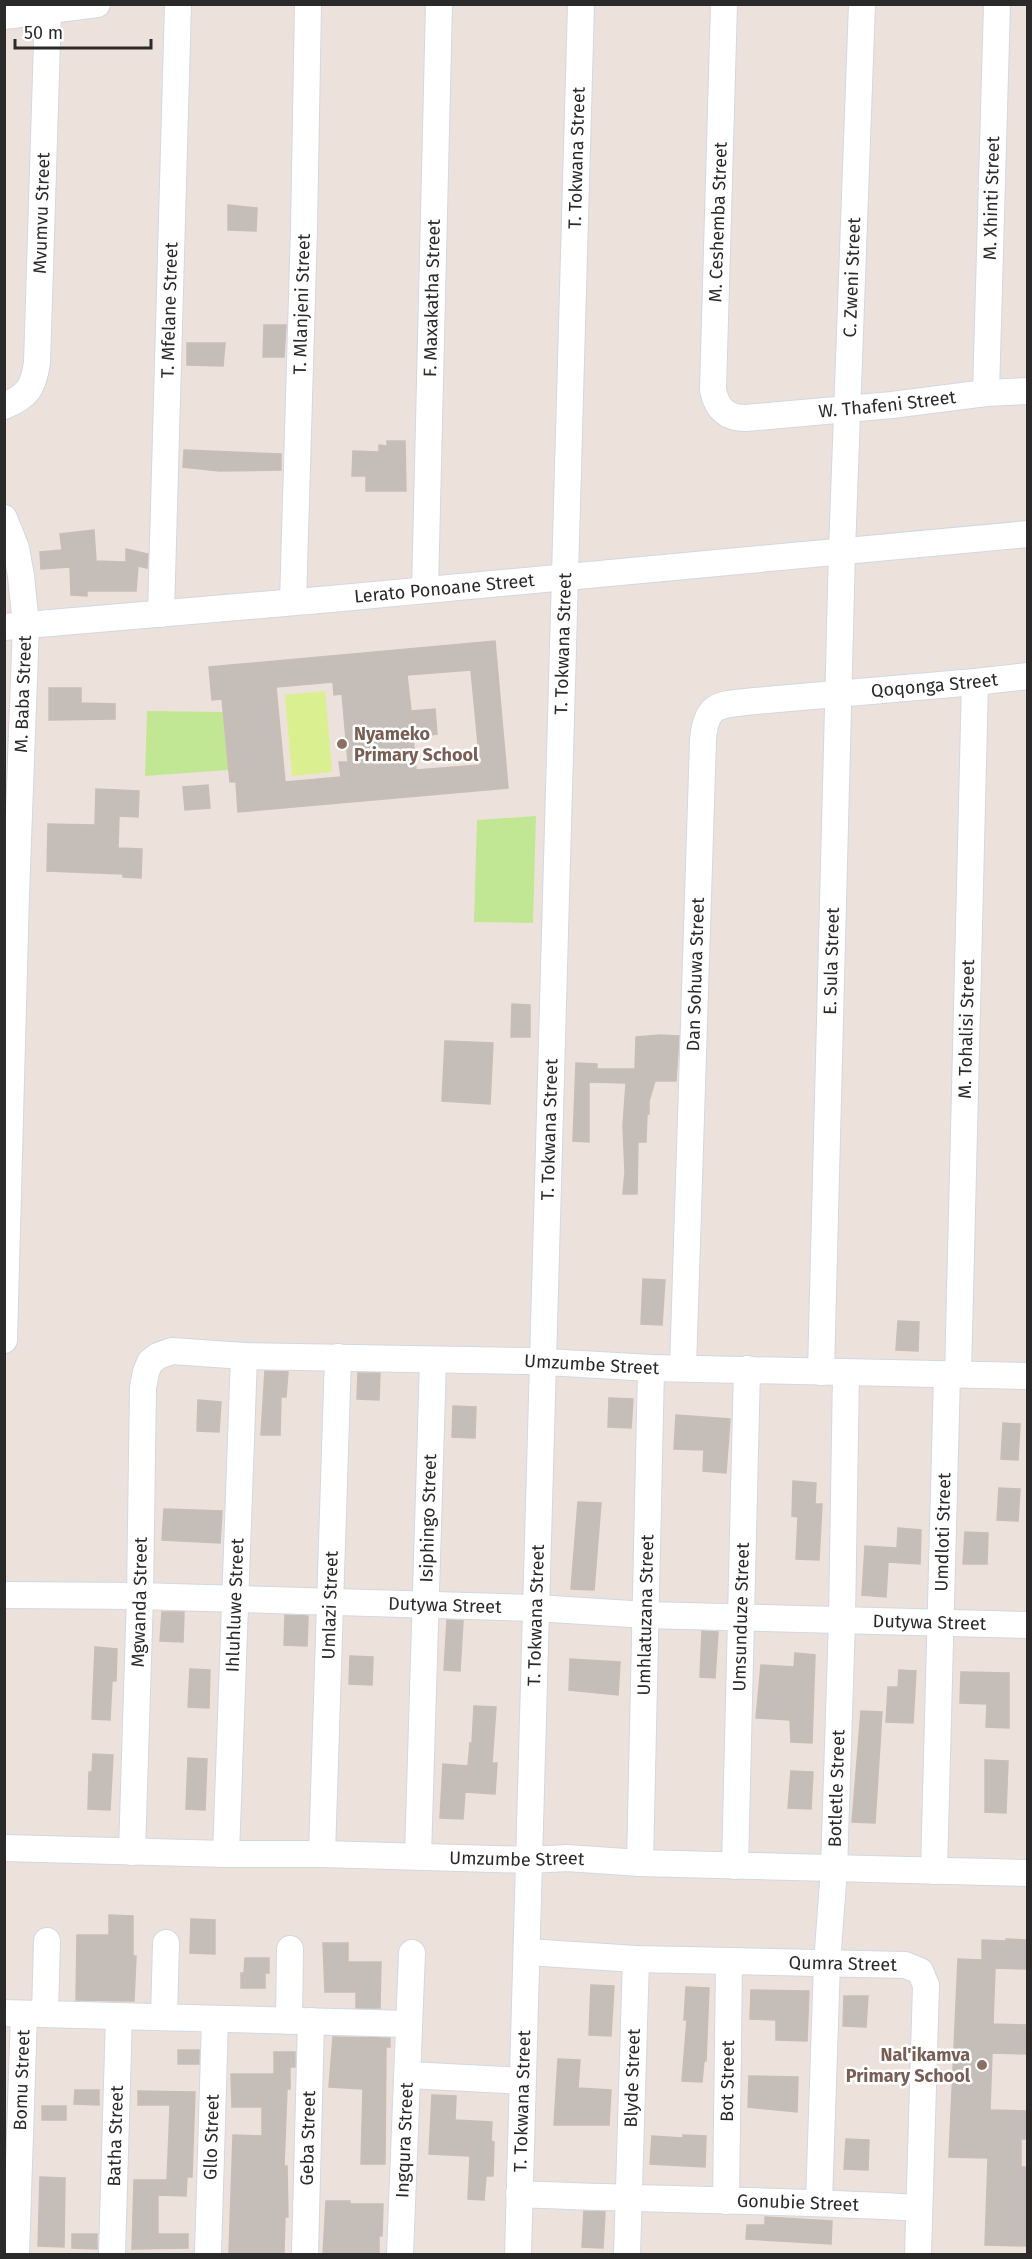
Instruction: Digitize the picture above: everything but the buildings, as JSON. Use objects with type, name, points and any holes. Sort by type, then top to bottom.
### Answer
[{"type":"street","points":[[4,16],[47,7],[97,4]]},
{"type":"street","name":"T. Mfelane Street","points":[[161,615],[178,4]]},
{"type":"street","name":"T. Mlanjeni Street","points":[[292,602],[304,240],[308,4]]},
{"type":"street","name":"F. Maxakatha Street","points":[[424,590],[439,4]]},
{"type":"street","name":"T. Tokwana Street","points":[[518,2254],[581,4]]},
{"type":"street","name":"M. Ceshemba Street","points":[[724,4],[713,390],[721,410],[735,418],[746,418]]},
{"type":"street","name":"C. Zweni Street","points":[[842,551],[862,4]]},
{"type":"street","name":"M. Xhinti Street","points":[[986,393],[997,4]]},
{"type":"street","name":"Mvumvu Street","points":[[4,406],[18,400],[26,393],[34,378],[37,363],[47,7]]},
{"type":"street","name":"W. Thafeni Street","points":[[746,418],[986,393],[1028,391]]},
{"type":"street","name":"M. Baba Street","points":[[4,518],[16,548],[21,576],[15,626],[4,1340]]},
{"type":"street","name":"Lerato Ponoane Street","points":[[15,626],[161,615],[1028,534]]},
{"type":"street","name":"E. Sula Street","points":[[833,1373],[842,551]]},
{"type":"street","name":"Qoqonga Street","points":[[839,693],[1028,676]]},
{"type":"street","name":"M. Tohalisi Street","points":[[953,1375],[975,682]]},
{"type":"street","name":"Dan Sohuwa Street","points":[[684,1368],[704,726],[711,711],[720,706],[839,693]]},
{"type":"street","name":"Umzumbe Street","points":[[158,1356],[172,1351],[244,1356],[544,1362],[651,1368],[1028,1376]]},
{"type":"street","name":"Mgwanda Street","points":[[132,1852],[140,1596],[142,1388],[150,1362],[158,1356]]},
{"type":"street","name":"Ihluhluwe Street","points":[[226,1854],[237,1600],[244,1356]]},
{"type":"street","name":"Umlazi Street","points":[[322,1854],[338,1357]]},
{"type":"street","name":"Isiphingo Street","points":[[418,1856],[433,1360]]},
{"type":"street","name":"Umhlatuzana Street","points":[[640,1863],[651,1368]]},
{"type":"street","name":"Umsunduze Street","points":[[735,1866],[747,1370]]},
{"type":"street","name":"Botletle Street","points":[[819,2202],[827,1963],[834,1869],[842,1620],[833,1373]]},
{"type":"street","name":"Umdloti Street","points":[[934,1871],[940,1623],[953,1375]]},
{"type":"street","name":"Dutywa Street","points":[[4,1595],[140,1596],[536,1608],[646,1616],[1028,1625]]},
{"type":"street","name":"Umzumbe Street","points":[[4,1848],[530,1860],[567,1858],[640,1863],[1028,1873]]},
{"type":"street","points":[[47,1941],[25,2014],[409,2024]]},
{"type":"street","points":[[164,2017],[166,1943]]},
{"type":"street","points":[[290,1949],[300,2021]]},
{"type":"street","name":"Qumra Street","points":[[527,1952],[636,1959],[905,1965],[920,1971],[926,1985],[919,2208]]},
{"type":"street","name":"Ingqura Street","points":[[400,2254],[409,2076],[412,1953]]},
{"type":"street","name":"Blyde Street","points":[[629,2198],[636,1959]]},
{"type":"street","name":"Bot Street","points":[[726,2201],[729,1962]]},
{"type":"street","name":"Bomu Street","points":[[16,2254],[25,2014]]},
{"type":"street","name":"Batha Street","points":[[112,2254],[119,2016]]},
{"type":"street","name":"Gllo Street","points":[[208,2254],[215,2019]]},
{"type":"street","name":"Geba Street","points":[[300,2021],[305,2254]]},
{"type":"street","points":[[409,2076],[523,2080]]},
{"type":"street","name":"Gonubie Street","points":[[519,2194],[819,2202],[919,2208]]},
{"type":"street","points":[[627,2254],[629,2198]]},
{"type":"street","points":[[918,2254],[919,2208]]},
{"type":"green space","points":[[325,691],[332,772],[292,776],[285,695]]},
{"type":"green space","points":[[147,711],[223,712],[229,770],[145,776]]},
{"type":"green space","points":[[536,816],[533,923],[474,922],[477,820]]},
{"type":"place","name":"Nyameko Primary School","points":[[342,744]]},
{"type":"place","name":"Nal'ikamva Primary School","points":[[982,2065]]}]
